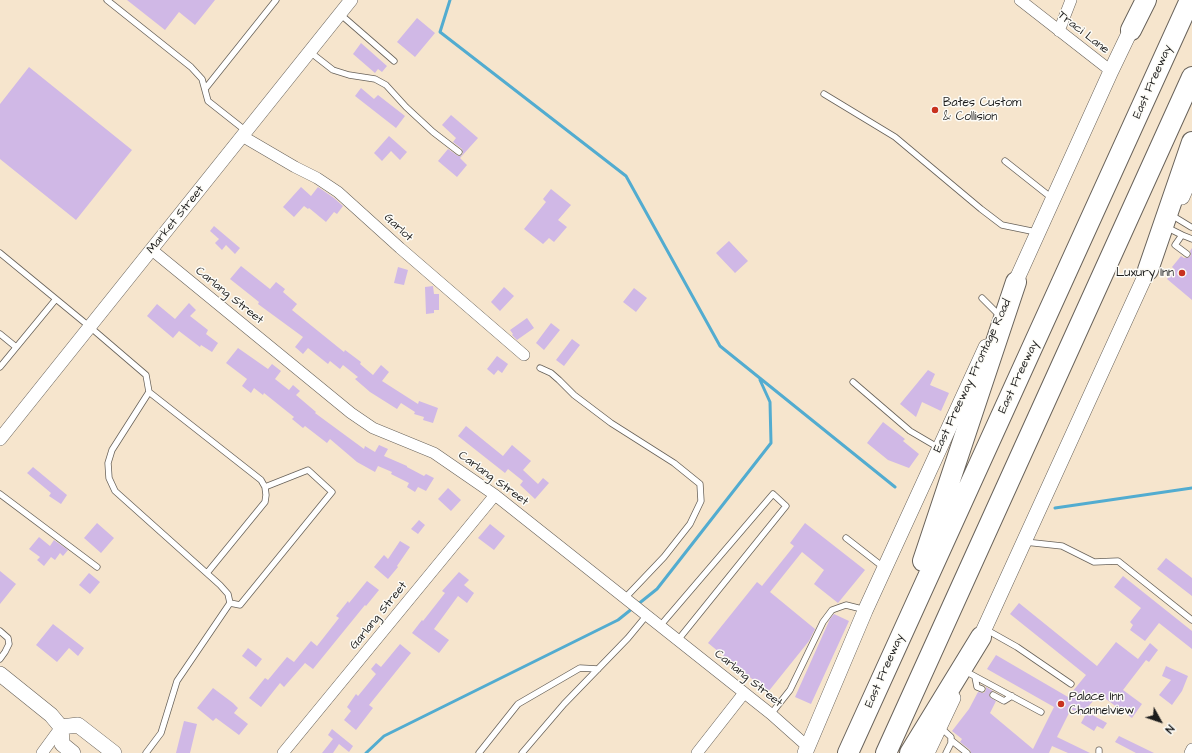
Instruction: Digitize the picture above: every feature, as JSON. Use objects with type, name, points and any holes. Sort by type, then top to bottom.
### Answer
[{"type":"highway","points":[[1131,30],[1145,0]]},
{"type":"highway","name":"East Freeway","points":[[848,753],[1190,0]]},
{"type":"highway","points":[[886,753],[1192,77]]},
{"type":"highway","points":[[1148,270],[1192,142]]},
{"type":"highway","points":[[886,669],[1016,282]]},
{"type":"highway","points":[[910,753],[983,633]]},
{"type":"main road","name":"East Freeway Frontage Road","points":[[806,750],[865,611],[1131,30]]},
{"type":"main road","points":[[928,753],[940,727],[970,674],[983,633],[1191,179]]},
{"type":"main road","points":[[0,674],[51,715],[60,727],[62,744],[73,753]]},
{"type":"main road","points":[[60,727],[78,725],[114,753]]},
{"type":"street","name":"Market Street","points":[[0,439],[351,0]]},
{"type":"street","name":"Traci Lane","points":[[1020,0],[1111,71]]},
{"type":"street","points":[[1059,31],[1071,0]]},
{"type":"street","name":"Garlot","points":[[244,134],[295,168],[317,178],[338,192],[400,248],[524,355]]},
{"type":"street","name":"Carlang Street","points":[[152,250],[345,408],[373,428],[434,453],[495,495],[771,714],[806,750]]},
{"type":"street","name":"Garlang Street","points":[[284,753],[495,495]]},
{"type":"street","points":[[697,753],[744,693]]},
{"type":"street","points":[[42,753],[60,727]]},
{"type":"street","points":[[1190,753],[1192,749]]},
{"type":"lane","points":[[107,0],[191,66],[202,79],[208,100],[227,116],[244,134]]},
{"type":"lane","points":[[205,89],[276,0]]},
{"type":"lane","points":[[340,14],[394,61]]},
{"type":"lane","points":[[309,52],[333,70],[349,75],[375,79],[386,85],[406,107],[433,132],[459,152]]},
{"type":"lane","points":[[824,94],[895,137],[1002,225],[1038,232]]},
{"type":"lane","points":[[1005,162],[1053,199]]},
{"type":"lane","points":[[1170,222],[1191,227]]},
{"type":"lane","points":[[1170,222],[1182,235],[1192,239]]},
{"type":"lane","points":[[1182,235],[1175,245],[1187,254]]},
{"type":"lane","points":[[0,253],[146,375],[150,392],[261,480],[265,487],[265,502],[207,573]]},
{"type":"lane","points":[[982,298],[1000,316]]},
{"type":"lane","points":[[0,367],[56,299]]},
{"type":"lane","points":[[0,334],[16,347]]},
{"type":"lane","points":[[540,368],[560,380],[574,395],[611,423],[674,463],[700,484],[701,501],[690,524],[664,557],[625,598]]},
{"type":"lane","points":[[853,382],[910,431],[940,448]]},
{"type":"lane","points":[[146,753],[161,733],[177,681],[230,603],[228,594],[220,585],[114,491],[109,478],[108,463],[112,450],[150,392]]},
{"type":"lane","points":[[230,603],[240,605],[332,492],[308,470],[265,487]]},
{"type":"lane","points":[[0,494],[97,567]]},
{"type":"lane","points":[[660,626],[773,494],[786,506],[678,640]]},
{"type":"lane","points":[[846,538],[885,567]]},
{"type":"lane","points":[[1025,542],[1062,546],[1094,562],[1118,561],[1192,620]]},
{"type":"lane","points":[[771,714],[790,690],[823,622],[832,610],[846,605],[865,611]]},
{"type":"lane","points":[[522,753],[564,704],[628,638],[647,615]]},
{"type":"lane","points":[[0,631],[8,638],[9,644],[6,652],[0,659]]},
{"type":"lane","points":[[983,633],[1017,647],[1071,684]]},
{"type":"lane","points":[[479,753],[518,704],[580,668],[598,669]]},
{"type":"lane","points":[[970,674],[977,687],[982,690]]},
{"type":"lane","points":[[970,674],[1041,712]]},
{"type":"lane","points":[[992,695],[1004,701],[1012,696]]},
{"type":"lane","points":[[940,727],[951,737],[951,740],[967,753]]},
{"type":"lane","points":[[946,753],[951,740]]},
{"type":"building","points":[[127,0],[215,0],[195,25],[179,12],[165,30]]},
{"type":"building","points":[[417,18],[435,33],[415,57],[397,42]]},
{"type":"building","points":[[361,43],[387,66],[382,72],[378,69],[375,73],[353,54]]},
{"type":"building","points":[[29,67],[132,150],[76,220],[0,159],[0,104]]},
{"type":"building","points":[[361,88],[374,99],[378,95],[405,116],[396,128],[355,96]]},
{"type":"building","points":[[451,115],[478,138],[460,158],[467,165],[457,177],[438,161],[448,149],[458,156],[461,156],[463,153],[462,149],[453,142],[456,138],[442,125]]},
{"type":"building","points":[[389,136],[407,152],[400,160],[391,151],[382,161],[374,153]]},
{"type":"building","points":[[301,187],[311,196],[318,187],[343,206],[337,214],[334,212],[326,222],[309,208],[308,209],[304,206],[294,217],[283,207]]},
{"type":"building","points":[[551,189],[571,205],[558,220],[567,227],[554,242],[549,238],[543,244],[524,229],[546,202],[543,199]]},
{"type":"building","points":[[214,226],[240,248],[235,254],[226,245],[222,250],[215,243],[219,239],[210,231]]},
{"type":"building","points":[[729,241],[748,261],[735,273],[716,253]]},
{"type":"building","name":"Luxury Inn","points":[[1192,248],[1192,300],[1167,279],[1175,270],[1172,267],[1181,256],[1184,258],[1190,257],[1190,251]]},
{"type":"building","points":[[241,266],[270,289],[276,282],[285,289],[283,292],[297,304],[292,310],[344,352],[345,350],[361,362],[360,364],[373,375],[381,365],[389,372],[382,381],[418,404],[419,401],[438,408],[433,423],[423,420],[424,417],[414,414],[415,412],[401,403],[397,409],[370,392],[355,379],[358,377],[343,365],[340,369],[330,361],[328,364],[308,348],[303,354],[295,347],[303,337],[258,304],[259,302],[230,279]]},
{"type":"building","points":[[398,267],[408,270],[404,285],[394,283]]},
{"type":"building","points":[[433,286],[434,294],[439,294],[439,310],[434,310],[434,313],[426,314],[425,287]]},
{"type":"building","points":[[504,287],[514,296],[500,311],[491,302]]},
{"type":"building","points":[[634,288],[647,298],[636,312],[623,302]]},
{"type":"building","points":[[189,303],[196,310],[190,316],[208,330],[206,334],[218,343],[212,352],[201,345],[200,347],[179,331],[173,338],[147,316],[157,304],[175,319]]},
{"type":"building","points":[[527,318],[534,328],[517,340],[512,335],[513,334],[510,330]]},
{"type":"building","points":[[551,323],[560,330],[544,350],[536,343]]},
{"type":"building","points":[[572,339],[580,345],[564,366],[556,360]]},
{"type":"building","points":[[238,348],[268,369],[272,364],[281,371],[275,379],[289,390],[293,385],[300,391],[296,395],[316,412],[315,413],[364,449],[365,446],[375,452],[379,445],[388,449],[384,456],[407,466],[424,476],[426,474],[434,478],[426,491],[418,487],[415,492],[407,487],[409,483],[391,474],[392,472],[378,466],[375,472],[357,462],[330,439],[327,443],[305,426],[303,428],[292,419],[294,417],[264,393],[263,395],[254,388],[251,393],[242,386],[247,379],[226,363]]},
{"type":"building","points":[[497,356],[508,364],[502,373],[498,370],[494,375],[487,369]]},
{"type":"building","points":[[928,370],[935,374],[930,385],[949,393],[941,411],[922,402],[916,417],[900,404]]},
{"type":"building","points":[[883,422],[905,439],[903,441],[919,454],[909,468],[888,460],[867,443]]},
{"type":"building","points":[[466,426],[503,456],[512,445],[531,461],[523,470],[538,484],[543,478],[549,483],[535,499],[520,485],[523,481],[508,469],[505,473],[458,436]]},
{"type":"building","points":[[33,467],[67,495],[61,504],[49,496],[51,493],[27,473]]},
{"type":"building","points":[[448,488],[461,500],[451,511],[438,499]]},
{"type":"building","points":[[419,520],[425,525],[418,534],[411,529]]},
{"type":"building","points":[[97,523],[114,538],[101,553],[84,538]]},
{"type":"building","points":[[805,523],[865,570],[838,603],[814,584],[824,570],[802,552],[770,592],[815,629],[809,641],[768,692],[708,643],[757,582],[762,586],[794,546],[790,543]]},
{"type":"building","points":[[490,524],[505,536],[494,550],[478,538]]},
{"type":"building","points":[[39,537],[50,546],[54,540],[68,550],[63,556],[60,553],[55,560],[51,557],[44,566],[37,560],[40,557],[29,549]]},
{"type":"building","points":[[400,541],[410,547],[397,566],[398,567],[388,579],[374,567],[384,555],[388,559]]},
{"type":"building","points":[[1166,558],[1192,578],[1192,596],[1157,569]]},
{"type":"building","points":[[0,571],[16,584],[0,604]]},
{"type":"building","points":[[459,572],[469,580],[464,585],[474,593],[467,603],[458,596],[434,629],[449,640],[439,653],[412,633],[445,593],[442,591]]},
{"type":"building","points":[[89,573],[100,582],[90,594],[79,585]]},
{"type":"building","points":[[1123,576],[1192,631],[1192,649],[1159,623],[1145,641],[1130,630],[1133,625],[1130,622],[1141,608],[1114,587]]},
{"type":"building","points":[[367,581],[379,590],[313,669],[305,663],[284,687],[280,683],[261,707],[249,698],[265,678],[268,680],[287,657],[294,662],[311,641],[317,646],[339,618],[336,616]]},
{"type":"building","points":[[1019,603],[1097,666],[1116,642],[1138,659],[1150,643],[1158,650],[1149,662],[1146,660],[1123,690],[1142,704],[1132,718],[1099,694],[1081,715],[1071,709],[1057,737],[1090,753],[1068,753],[1052,746],[1049,753],[971,753],[970,750],[960,742],[962,739],[952,731],[969,709],[978,692],[984,693],[986,687],[993,691],[989,695],[996,701],[990,713],[1033,749],[1054,707],[987,669],[996,655],[1068,697],[1086,675],[1010,614]]},
{"type":"building","points":[[834,614],[849,621],[811,704],[795,697],[830,619]]},
{"type":"building","points":[[53,624],[84,648],[78,656],[69,648],[57,662],[36,645]]},
{"type":"building","points":[[400,644],[411,653],[369,705],[373,708],[356,730],[344,720],[351,711],[347,707],[356,694],[358,696],[376,674],[371,669],[376,663],[381,667]]},
{"type":"building","points":[[248,648],[262,659],[256,667],[242,656]]},
{"type":"building","points":[[1166,666],[1188,676],[1182,691],[1172,705],[1159,695],[1171,680],[1162,676]]},
{"type":"building","points":[[213,688],[238,708],[234,713],[248,724],[239,735],[216,718],[213,721],[197,708]]},
{"type":"building","points":[[1087,712],[1107,723],[1103,729],[1097,726],[1094,731],[1081,723]]},
{"type":"building","points":[[184,721],[197,724],[190,753],[176,753]]},
{"type":"building","points":[[332,729],[353,746],[349,752],[339,744],[333,753],[322,753],[333,739],[328,735]]},
{"type":"building","points":[[1119,736],[1154,753],[1136,753],[1115,742]]},
{"type":"waterway","points":[[450,0],[440,32],[626,176],[720,346],[895,487]]},
{"type":"waterway","points":[[637,605],[657,589],[771,443],[770,402],[760,380]]},
{"type":"waterway","points":[[1055,508],[1192,488]]},
{"type":"waterway","points":[[366,753],[384,736],[618,620],[633,608]]},
{"type":"place","name":"Bates Custom & Collision","points":[[935,110]]},
{"type":"place","name":"Luxury Inn","points":[[1182,273]]},
{"type":"place","name":"Palace Inn Channelview","points":[[1061,704]]}]
